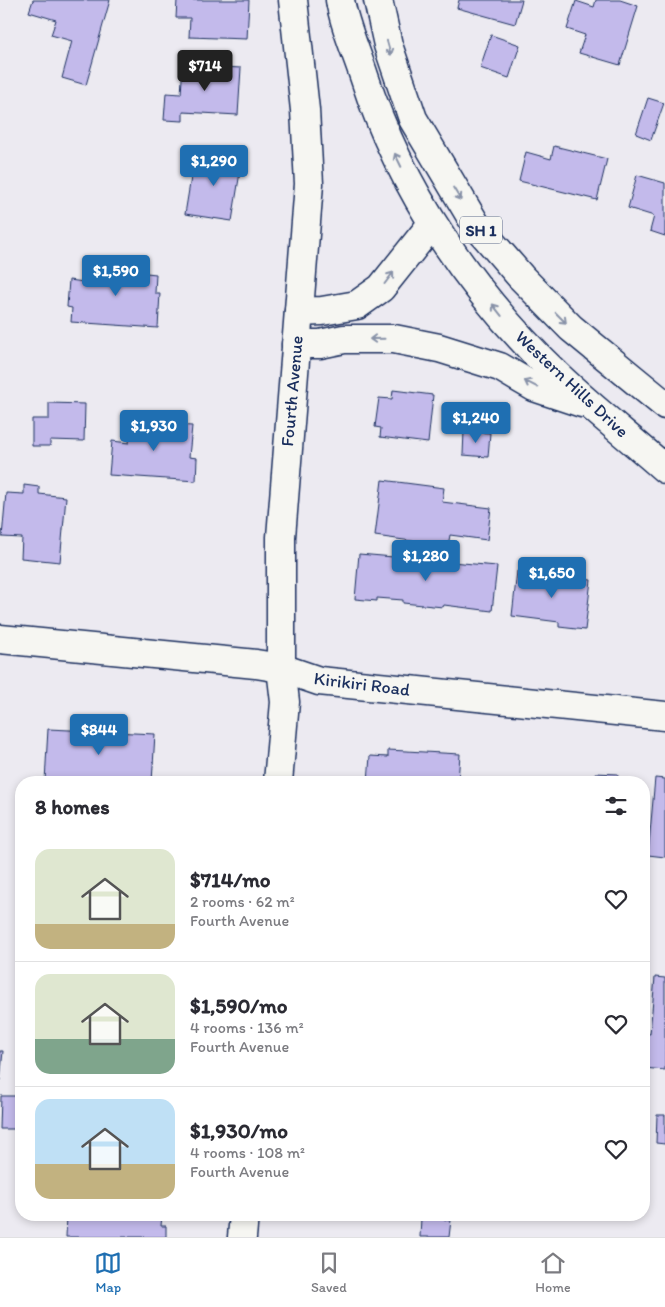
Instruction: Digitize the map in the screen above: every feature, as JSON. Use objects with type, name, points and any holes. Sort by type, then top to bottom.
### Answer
[{"type":"main road","name":"Fourth Avenue","points":[[279,776],[285,702],[280,668],[281,537],[310,184],[305,110],[293,0]]},
{"type":"main road","name":"Western Hills Drive","points":[[340,0],[372,99],[397,157],[432,224],[464,269],[506,322],[559,377],[665,469]]},
{"type":"main road","name":"SH 1","points":[[378,0],[388,45],[413,119],[476,225],[521,277],[572,328],[665,405]]},
{"type":"main road","points":[[299,312],[322,311],[357,305],[381,288],[432,224]]},
{"type":"main road","points":[[296,344],[320,344],[344,339],[394,339],[412,342],[439,348],[500,367],[534,387],[593,407]]},
{"type":"main road","name":"Kirikiri Road","points":[[0,639],[256,664],[280,668],[319,681],[665,716]]},
{"type":"main road","points":[[242,1237],[243,1221]]},
{"type":"building","points":[[33,0],[110,0],[86,85],[62,78],[72,41],[51,35],[56,20],[29,12]]},
{"type":"building","points":[[177,0],[249,0],[247,39],[189,37],[190,18],[176,18]]},
{"type":"building","points":[[459,0],[522,0],[515,24],[457,8]]},
{"type":"building","points":[[596,0],[620,0],[638,6],[620,65],[579,53],[585,35],[567,29],[576,1],[594,7]]},
{"type":"building","points":[[491,35],[520,45],[509,78],[480,68]]},
{"type":"building","points":[[183,65],[241,68],[238,115],[183,112],[183,121],[164,120],[166,93],[181,94]]},
{"type":"building","points":[[648,98],[664,103],[651,140],[636,134]]},
{"type":"building","points":[[554,146],[607,159],[597,200],[519,181],[526,152],[551,159]]},
{"type":"building","points":[[195,153],[242,160],[232,221],[185,214]]},
{"type":"building","points":[[637,175],[665,183],[665,236],[650,231],[654,216],[628,208]]},
{"type":"building","points":[[109,259],[138,261],[137,272],[156,274],[155,293],[160,293],[158,328],[71,322],[72,308],[67,307],[69,280],[84,282],[85,270],[108,271]]},
{"type":"building","points":[[393,390],[433,395],[428,443],[380,437],[381,428],[375,427],[379,398],[392,399]]},
{"type":"building","points":[[49,403],[85,404],[84,441],[50,440],[50,446],[32,446],[32,419],[49,419]]},
{"type":"building","points":[[132,414],[156,415],[156,424],[192,426],[189,457],[197,458],[196,481],[109,475],[112,441],[129,443]]},
{"type":"building","points":[[464,431],[490,433],[488,457],[463,455]]},
{"type":"building","points":[[382,480],[444,488],[442,502],[491,508],[487,540],[450,535],[448,546],[375,536]]},
{"type":"building","points":[[24,485],[39,487],[39,494],[66,497],[60,562],[21,558],[22,538],[2,537],[6,493],[24,494]]},
{"type":"building","points":[[359,554],[497,566],[492,611],[444,605],[443,607],[403,603],[403,600],[377,598],[377,601],[355,599]]},
{"type":"building","points":[[517,571],[591,580],[585,630],[559,627],[559,622],[512,616]]},
{"type":"building","points":[[48,729],[155,734],[152,776],[45,776]]},
{"type":"building","points":[[388,750],[460,754],[458,776],[368,776],[370,756],[388,757]]},
{"type":"building","points":[[595,773],[618,774],[618,776],[595,776]]},
{"type":"building","points":[[655,778],[665,779],[665,857],[650,855]]},
{"type":"building","points":[[655,977],[665,978],[665,1070],[650,1069],[650,1034]]},
{"type":"building","points":[[0,1051],[3,1051],[0,1082]]},
{"type":"building","points":[[1,1096],[15,1096],[15,1129],[0,1129]]},
{"type":"building","points":[[657,1115],[665,1115],[665,1144],[656,1143]]},
{"type":"building","points":[[67,1221],[161,1221],[161,1226],[166,1226],[166,1237],[66,1237]]},
{"type":"building","points":[[421,1221],[451,1221],[449,1237],[420,1237]]}]
